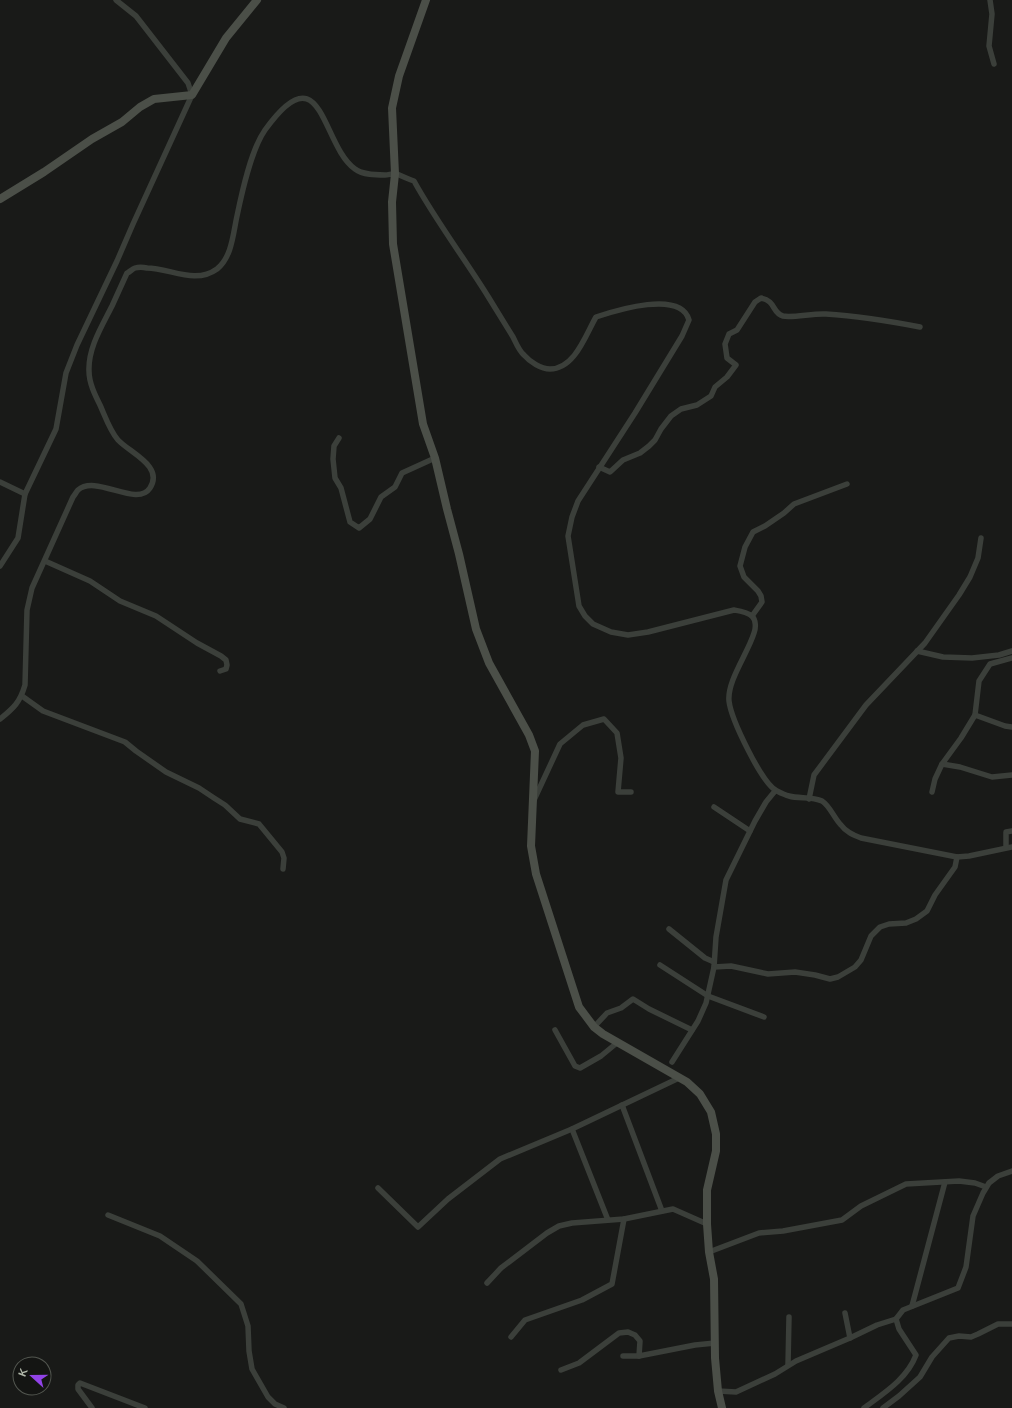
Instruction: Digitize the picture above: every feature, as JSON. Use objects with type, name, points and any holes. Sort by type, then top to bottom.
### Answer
[{"type":"main road","points":[[0,199],[44,172],[92,139],[122,122],[140,107],[154,99],[192,95],[226,38],[257,0]]},
{"type":"main road","points":[[426,0],[399,76],[392,108],[395,174],[392,202],[393,244],[423,424],[435,458],[476,629],[489,663],[529,735],[535,751],[531,846],[536,874],[579,1007],[594,1027],[687,1082],[700,1094],[711,1112],[716,1134],[716,1151],[707,1190],[707,1224],[709,1252],[714,1279],[715,1343],[718,1391],[722,1408]]},
{"type":"street","points":[[0,566],[18,538],[25,494],[56,429],[66,373],[77,345],[117,261],[139,209],[192,95],[188,84],[136,16],[116,0]]},
{"type":"street","points":[[990,0],[992,14],[989,46],[994,64]]},
{"type":"street","points":[[0,719],[17,704],[22,696],[25,685],[27,610],[32,588],[68,507],[78,490],[88,485],[134,494],[144,493],[149,489],[153,481],[153,472],[149,465],[118,439],[90,382],[90,357],[99,333],[127,273],[136,267],[155,268],[190,276],[206,275],[217,268],[228,255],[247,176],[259,138],[272,120],[291,103],[300,99],[311,100],[319,108],[342,153],[355,169],[364,173],[385,175],[395,174],[414,181],[427,206],[489,297],[523,355],[538,366],[551,369],[560,366],[574,357],[596,317],[641,306],[664,303],[685,310],[688,314],[689,320],[682,336],[635,413],[578,501],[572,517],[568,536],[579,606],[585,616],[593,624],[611,632],[628,635],[648,632],[734,610],[745,612],[752,616],[755,623],[755,632],[729,692],[729,701],[732,716],[751,755],[765,780],[776,791],[788,796],[822,802],[849,833],[861,838],[957,857],[969,856],[1009,847],[1006,832],[1012,831]]},
{"type":"street","points":[[599,467],[610,472],[623,460],[640,453],[655,440],[671,416],[681,409],[697,405],[711,396],[716,387],[727,377],[736,365],[727,358],[725,344],[729,334],[737,330],[755,302],[761,298],[767,299],[772,303],[776,311],[783,316],[814,314],[848,315],[920,327]]},
{"type":"street","points":[[339,438],[334,446],[333,459],[335,478],[341,488],[350,522],[359,528],[370,519],[381,497],[395,487],[402,473],[435,458]]},
{"type":"street","points":[[0,482],[25,494]]},
{"type":"street","points":[[752,616],[762,602],[761,596],[744,577],[740,566],[745,547],[753,532],[784,513],[794,504],[847,484]]},
{"type":"street","points":[[809,799],[814,775],[866,704],[925,643],[959,595],[970,577],[978,558],[981,538]]},
{"type":"street","points":[[45,561],[90,581],[120,600],[156,616],[197,643],[221,656],[226,660],[227,665],[226,669],[220,671]]},
{"type":"street","points":[[917,651],[943,657],[972,658],[999,655],[1012,651]]},
{"type":"street","points":[[932,792],[935,779],[942,764],[961,738],[975,715],[979,681],[990,664],[1012,658]]},
{"type":"street","points":[[22,696],[43,711],[125,742],[166,772],[199,788],[225,805],[240,819],[259,824],[282,852],[284,858],[283,869]]},
{"type":"street","points":[[975,715],[1005,726],[1012,727]]},
{"type":"street","points":[[532,804],[560,744],[583,726],[604,720],[617,733],[621,758],[618,792],[631,792]]},
{"type":"street","points":[[942,764],[960,767],[992,777],[1012,776]]},
{"type":"street","points":[[672,1062],[692,1030],[706,1003],[714,965],[716,937],[726,880],[766,802],[776,791]]},
{"type":"street","points":[[714,807],[750,831]]},
{"type":"street","points":[[669,929],[714,965],[731,966],[768,974],[794,972],[830,979],[838,977],[855,967],[861,960],[871,936],[880,927],[889,924],[906,923],[916,920],[927,911],[935,895],[954,867],[957,857]]},
{"type":"street","points":[[660,965],[708,996],[764,1017]]},
{"type":"street","points":[[594,1027],[607,1013],[621,1008],[633,999],[649,1009],[692,1030]]},
{"type":"street","points":[[555,1030],[575,1066],[580,1068],[601,1056],[618,1042]]},
{"type":"street","points":[[378,1188],[418,1227],[448,1199],[500,1159],[572,1129],[680,1078]]},
{"type":"street","points":[[622,1105],[662,1211]]},
{"type":"street","points":[[572,1129],[608,1220]]},
{"type":"street","points":[[718,1391],[736,1392],[776,1374],[796,1361],[876,1325],[896,1319],[903,1310],[958,1288],[966,1267],[973,1216],[989,1183],[998,1176],[1012,1170]]},
{"type":"street","points":[[709,1252],[759,1233],[783,1231],[842,1220],[861,1206],[906,1184],[959,1181],[986,1188]]},
{"type":"street","points":[[912,1306],[945,1182]]},
{"type":"street","points":[[486,1283],[500,1268],[547,1233],[559,1226],[572,1223],[624,1220],[673,1209],[707,1224]]},
{"type":"street","points":[[108,1215],[160,1236],[191,1256],[241,1304],[248,1326],[249,1351],[252,1369],[268,1397],[275,1404],[284,1408]]},
{"type":"street","points":[[511,1337],[525,1320],[582,1300],[612,1284],[624,1220]]},
{"type":"street","points":[[845,1313],[850,1338]]},
{"type":"street","points":[[788,1366],[789,1317]]},
{"type":"street","points":[[864,1408],[894,1386],[912,1364],[916,1355],[899,1329],[896,1319]]},
{"type":"street","points":[[883,1408],[920,1377],[932,1357],[949,1338],[971,1336],[998,1324],[1012,1324]]},
{"type":"street","points":[[561,1370],[579,1363],[619,1333],[628,1332],[635,1335],[640,1341],[639,1356]]},
{"type":"street","points":[[624,1356],[639,1356],[695,1345],[715,1343]]},
{"type":"street","points":[[92,1408],[78,1389],[78,1385],[80,1383],[145,1408]]}]
